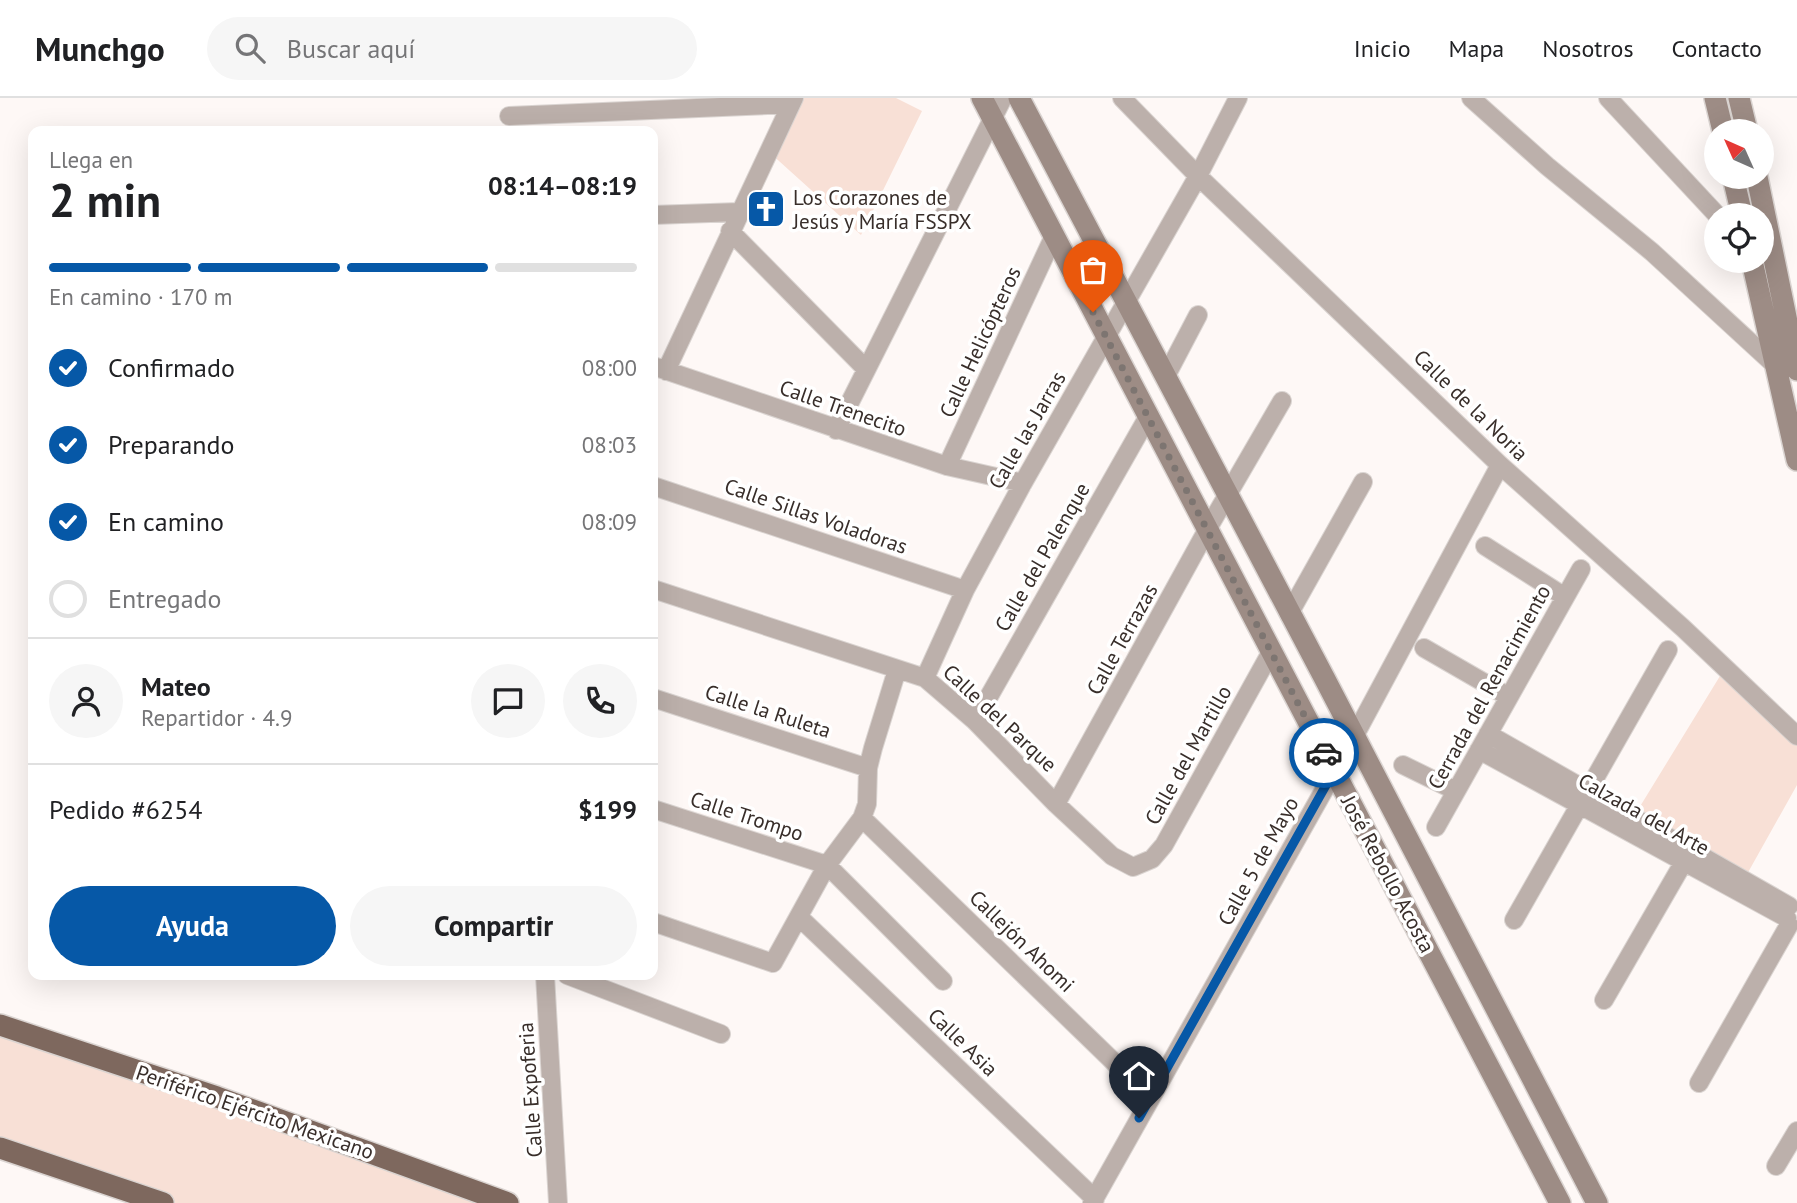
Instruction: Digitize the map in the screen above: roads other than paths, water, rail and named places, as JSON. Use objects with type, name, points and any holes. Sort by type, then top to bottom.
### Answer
[{"type":"highway","name":"Periférico Ejército Mexicano","points":[[0,1024],[230,1102],[508,1203]]},
{"type":"highway","points":[[0,1148],[155,1202]]},
{"type":"main road","name":"José Rebollo Acosta","points":[[982,98],[1560,1203]]},
{"type":"main road","name":"José Rebollo Acosta","points":[[1019,98],[1355,735],[1597,1203]]},
{"type":"main road","points":[[1715,98],[1720,119]]},
{"type":"main road","points":[[1739,98],[1744,119]]},
{"type":"main road","points":[[1756,273],[1790,368]]},
{"type":"main road","points":[[1773,273],[1790,368],[1797,460]]},
{"type":"main road","points":[[1476,1043],[1506,1027]]},
{"type":"street","points":[[836,430],[1003,98]]},
{"type":"street","name":"Calle de la Noria","points":[[1122,98],[1198,176],[1500,466],[1683,628],[1797,736]]},
{"type":"street","name":"Calle las Jarras","points":[[925,678],[965,590],[1198,176],[1238,98]]},
{"type":"street","points":[[1471,98],[1547,166],[1790,368]]},
{"type":"street","points":[[1608,98],[1706,203]]},
{"type":"street","points":[[509,116],[792,101],[660,368]]},
{"type":"street","points":[[658,215],[739,212]]},
{"type":"street","points":[[730,231],[866,369]]},
{"type":"street","name":"Calle Helicópteros","points":[[947,466],[1053,238]]},
{"type":"street","points":[[1166,376],[1198,315]]},
{"type":"street","name":"Calle Trenecito","points":[[660,368],[947,466],[1023,483]]},
{"type":"street","name":"Calle Terrazas","points":[[1056,804],[1207,530],[1282,401]]},
{"type":"street","name":"Calle del Palenque","points":[[975,721],[1149,415]]},
{"type":"street","name":"Calle 5 de Mayo","points":[[1093,1201],[1355,735],[1500,466]]},
{"type":"street","points":[[1289,614],[1363,482]]},
{"type":"street","name":"Calle Sillas Voladoras","points":[[658,487],[965,590]]},
{"type":"street","points":[[1485,545],[1565,597]]},
{"type":"street","name":"Cerrada del Renacimiento","points":[[1436,827],[1581,569]]},
{"type":"street","name":"Calle del Parque","points":[[658,591],[925,678],[975,721],[1056,804],[1112,856],[1133,867]]},
{"type":"street","points":[[1424,648],[1508,697]]},
{"type":"street","points":[[1514,920],[1668,650]]},
{"type":"street","name":"Calle del Martillo","points":[[1133,867],[1152,859],[1164,845],[1270,652]]},
{"type":"street","points":[[658,924],[773,963],[827,865],[862,818],[867,804],[868,768],[897,670]]},
{"type":"street","name":"Calle la Ruleta","points":[[658,700],[868,768]]},
{"type":"street","name":"Calzada del Arte","points":[[1484,742],[1792,916]]},
{"type":"street","points":[[1403,765],[1456,791]]},
{"type":"street","name":"Calle Trompo","points":[[658,811],[827,865]]},
{"type":"street","name":"Callejón Ahomi","points":[[862,818],[1151,1098]]},
{"type":"street","points":[[1604,1000],[1687,856]]},
{"type":"street","points":[[827,865],[943,981]]},
{"type":"street","points":[[1699,1083],[1792,916]]},
{"type":"street","name":"Calle Asia","points":[[799,917],[1093,1201]]},
{"type":"street","name":"Calle Expoferia","points":[[545,980],[558,1203]]},
{"type":"street","points":[[580,980],[721,1034]]},
{"type":"street","points":[[1776,1166],[1797,1131]]},
{"type":"place","name":"Los Corazones de Jesús y María FSSPX","points":[[766,209]]}]
